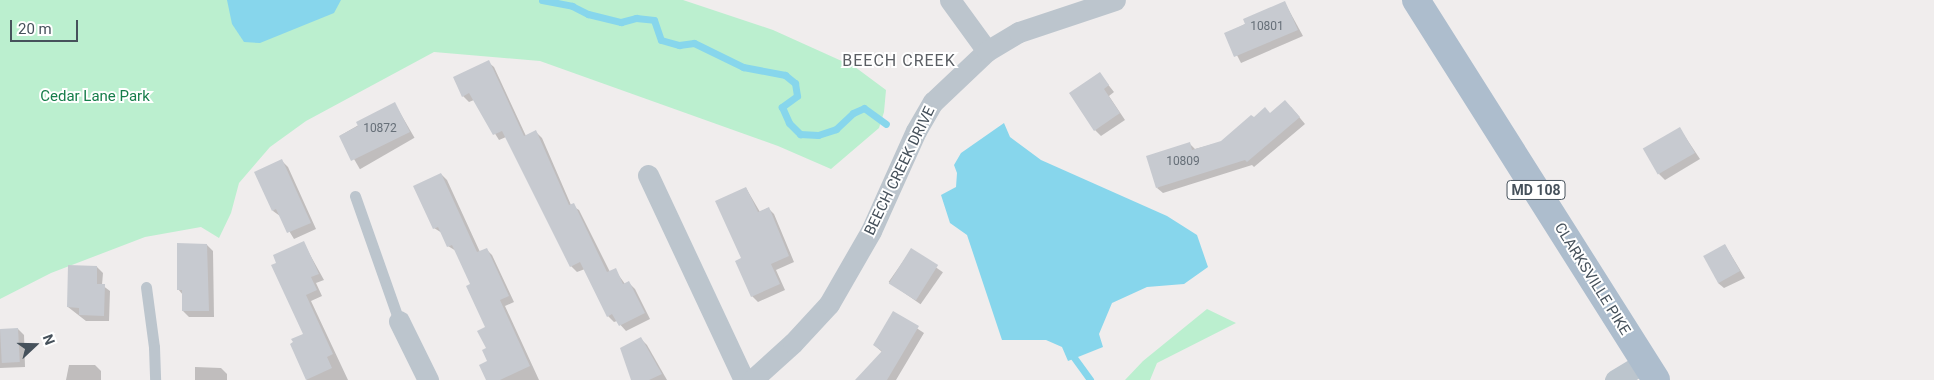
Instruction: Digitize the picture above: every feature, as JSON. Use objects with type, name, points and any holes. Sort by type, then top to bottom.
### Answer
[{"type":"main road","name":"CLARKSVILLE PIKE","points":[[1416,0],[1650,371]]},
{"type":"street","points":[[950,0],[988,51]]},
{"type":"street","name":"BEECH CREEK DRIVE","points":[[752,380],[793,343],[829,304],[871,231],[916,131],[933,102],[988,51],[1019,32],[1115,0]]},
{"type":"street","points":[[648,175],[744,380]]},
{"type":"street","points":[[399,321],[428,380]]},
{"type":"street","points":[[1616,380],[1650,371]]},
{"type":"lane","points":[[355,196],[399,321]]},
{"type":"lane","points":[[146,287],[154,347],[155,380]]},
{"type":"green space","name":"Cedar Lane Park","points":[[0,0],[683,0],[773,30],[855,67],[886,90],[884,112],[879,128],[831,169],[778,146],[540,61],[434,52],[306,121],[270,147],[239,183],[231,213],[219,238],[201,227],[145,237],[51,273],[0,299]]},
{"type":"green space","points":[[1207,309],[1236,323],[1157,363],[1150,380],[1125,380],[1143,361]]},
{"type":"water","points":[[227,0],[341,0],[334,13],[260,43],[244,42],[232,24]]},
{"type":"water","points":[[1004,123],[1010,137],[1041,160],[1167,216],[1197,235],[1208,267],[1184,284],[1147,287],[1112,303],[1099,334],[1103,347],[1068,361],[1062,347],[1046,340],[1002,340],[967,235],[950,223],[941,195],[956,187],[957,173],[954,165],[961,153]]},
{"type":"building","points":[[1285,1],[1298,30],[1234,57],[1224,33],[1245,24],[1243,19]]},
{"type":"building","points":[[489,60],[524,136],[536,130],[569,205],[574,203],[607,272],[616,268],[623,284],[629,281],[645,313],[619,326],[612,314],[607,317],[580,262],[570,267],[502,131],[493,135],[469,93],[462,97],[453,77]]},
{"type":"building","points":[[1100,72],[1109,85],[1104,89],[1120,113],[1094,131],[1069,93]]},
{"type":"building","points":[[1285,100],[1300,117],[1247,162],[1245,160],[1156,188],[1146,156],[1190,142],[1192,150],[1221,141],[1251,115],[1254,117],[1265,107],[1270,113]]},
{"type":"building","points":[[395,102],[410,132],[351,161],[339,136],[358,126],[356,122]]},
{"type":"building","points":[[1680,127],[1695,153],[1658,174],[1643,148]]},
{"type":"building","points":[[282,159],[311,223],[287,233],[276,209],[272,211],[254,172]]},
{"type":"building","points":[[441,173],[477,252],[487,248],[509,296],[500,300],[530,366],[500,380],[486,380],[479,365],[487,361],[482,350],[486,348],[477,331],[485,327],[466,286],[470,284],[452,245],[447,247],[438,227],[433,229],[413,186]]},
{"type":"building","points":[[746,187],[758,212],[769,207],[789,256],[771,264],[780,284],[751,297],[735,261],[741,258],[715,201]]},
{"type":"building","points":[[304,241],[319,274],[311,277],[317,290],[306,295],[333,354],[327,357],[332,368],[306,380],[290,344],[293,342],[291,339],[303,334],[271,265],[276,263],[273,255]]},
{"type":"building","points":[[177,243],[207,244],[209,311],[182,311],[182,290],[177,290]]},
{"type":"building","points":[[1725,244],[1740,271],[1718,283],[1703,256]]},
{"type":"building","points":[[911,248],[938,265],[916,301],[889,284]]},
{"type":"building","points":[[68,265],[97,266],[97,284],[105,284],[104,316],[79,315],[79,308],[67,307]]},
{"type":"building","points":[[893,311],[919,326],[887,380],[855,380],[882,351],[873,345]]},
{"type":"building","points":[[18,328],[20,362],[2,363],[0,329]]},
{"type":"building","points":[[641,337],[662,374],[649,380],[631,380],[620,348]]},
{"type":"waterway","points":[[542,0],[572,6],[588,14],[621,22],[636,18],[654,20],[661,40],[679,45],[694,43],[743,67],[785,75],[795,83],[797,96],[782,107],[789,123],[800,134],[818,135],[836,129],[853,113],[864,108],[886,124]]},
{"type":"waterway","points":[[1070,352],[1090,380]]},
{"type":"district","name":"BEECH CREEK","points":[[899,61]]}]
